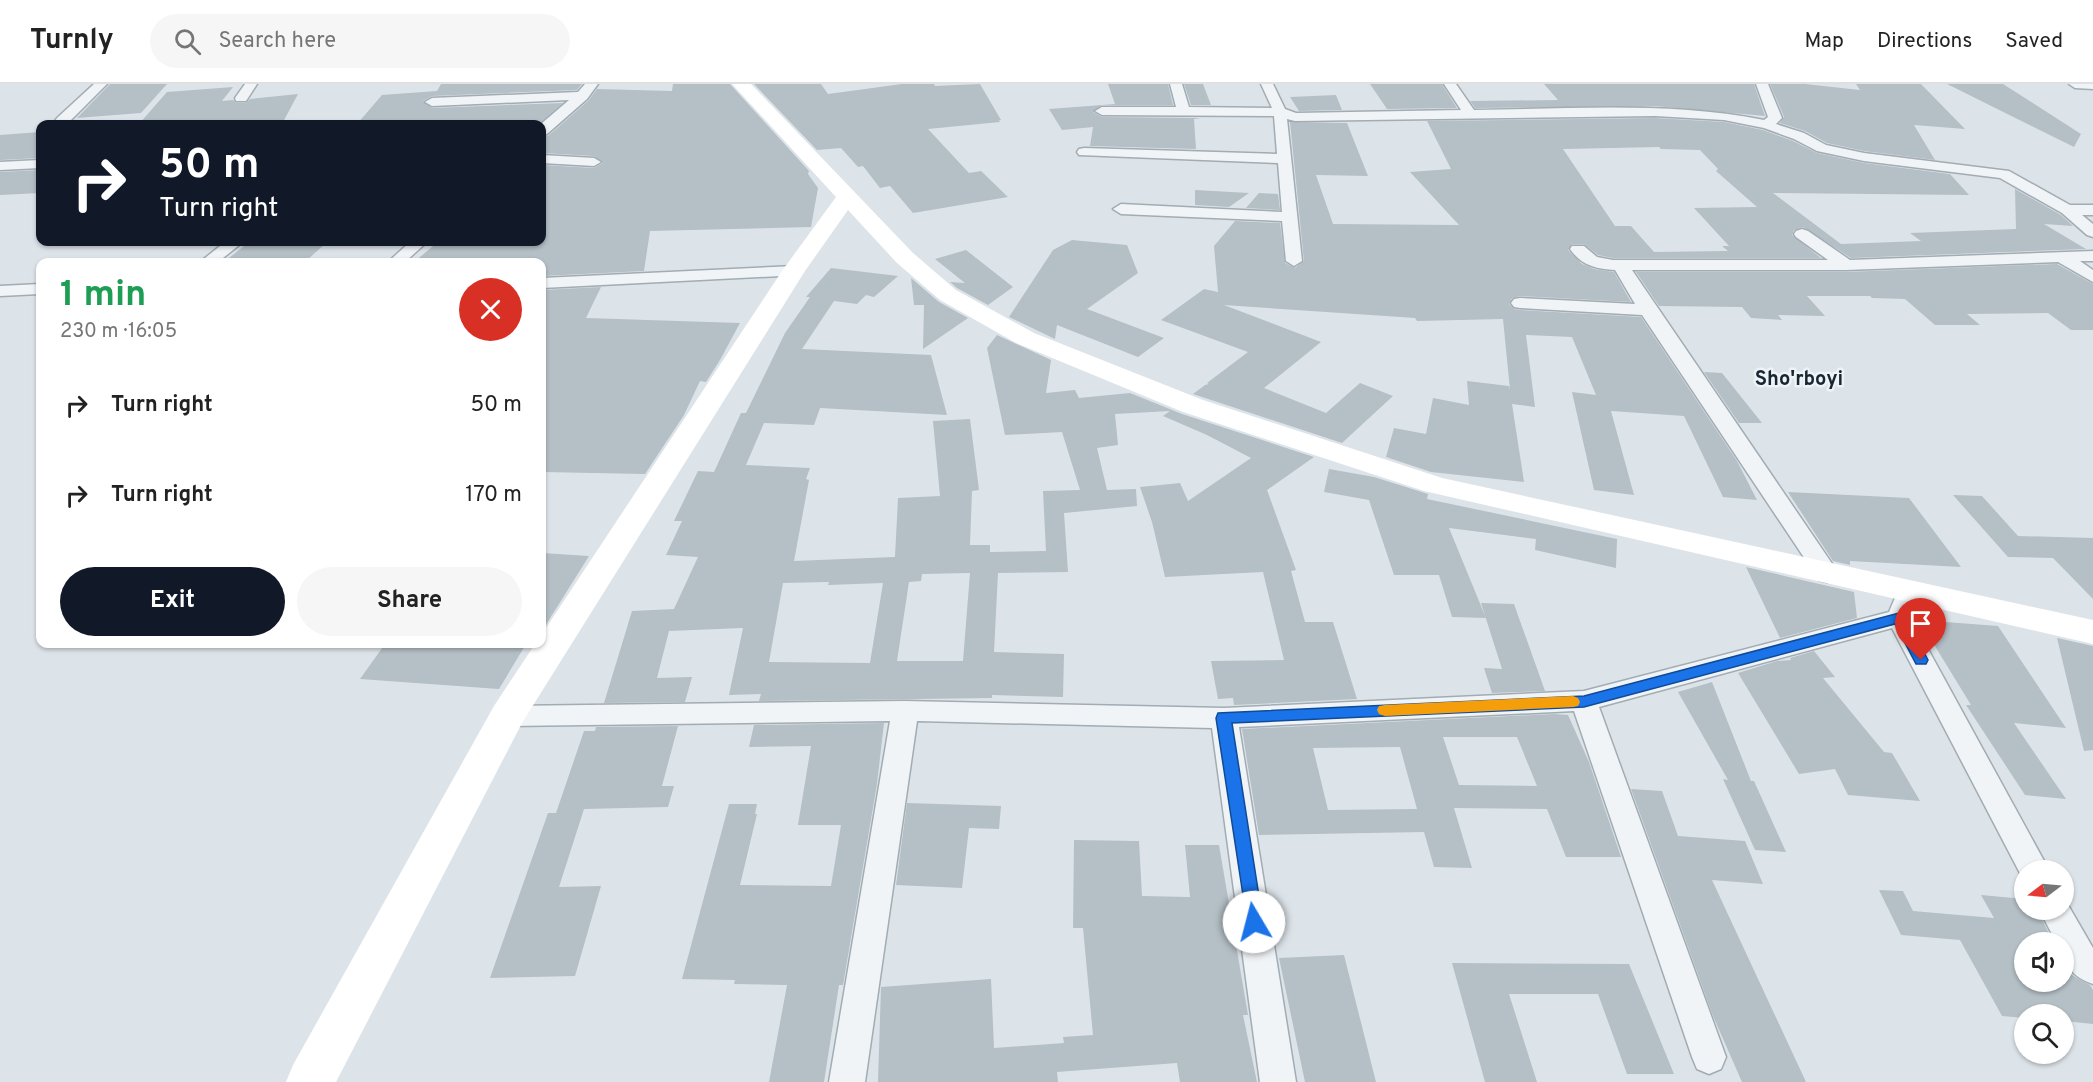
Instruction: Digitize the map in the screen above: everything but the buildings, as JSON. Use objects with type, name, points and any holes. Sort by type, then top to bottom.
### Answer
[{"type":"street","points":[[63,120],[100,84]]},
{"type":"street","points":[[241,99],[251,84]]},
{"type":"street","points":[[546,128],[582,96],[592,84]]},
{"type":"street","points":[[741,84],[905,258],[948,295],[1025,338],[1193,406],[1435,485],[2093,632]]},
{"type":"street","points":[[1176,84],[1184,111]]},
{"type":"street","points":[[1267,84],[1281,112],[1294,261]]},
{"type":"street","points":[[1450,84],[1470,114]]},
{"type":"street","points":[[1762,84],[1775,118],[1767,125]]},
{"type":"street","points":[[2076,84],[2093,85]]},
{"type":"street","points":[[432,102],[582,96]]},
{"type":"street","points":[[1102,111],[1281,112],[1295,117],[1655,111],[1724,116],[1767,125],[1799,136],[1821,148],[1864,157],[1993,172]]},
{"type":"street","points":[[1084,152],[1284,159]]},
{"type":"street","points":[[1966,156],[1993,172],[2021,183],[2067,210],[2093,232]]},
{"type":"street","points":[[546,159],[594,162]]},
{"type":"street","points":[[0,166],[36,164]]},
{"type":"street","points":[[310,1082],[507,716],[794,271],[846,198]]},
{"type":"street","points":[[1121,209],[1290,216]]},
{"type":"street","points":[[2067,210],[2093,210]]},
{"type":"street","points":[[1802,234],[1846,265]]},
{"type":"street","points":[[213,258],[230,246]]},
{"type":"street","points":[[401,258],[414,246]]},
{"type":"street","points":[[1578,249],[1586,260],[1598,264],[1620,265],[1846,265],[2093,256]]},
{"type":"street","points":[[2063,258],[2093,278]]},
{"type":"street","points":[[1620,265],[1648,310],[1827,573]]},
{"type":"street","points":[[546,283],[794,271]]},
{"type":"street","points":[[0,291],[36,289]]},
{"type":"street","points":[[1520,303],[1648,310]]},
{"type":"street","points":[[1909,592],[1899,618],[2029,860]]},
{"type":"street","points":[[507,716],[905,711],[1224,718],[1584,701],[1899,618]]},
{"type":"street","points":[[1584,701],[1709,1057]]},
{"type":"street","points":[[847,1082],[905,711]]},
{"type":"street","points":[[1224,718],[1278,1082]]},
{"type":"street","points":[[2061,920],[2083,961],[2093,969]]},
{"type":"slow traffic","points":[[1385,710],[1573,702]]},
{"type":"district","name":"Sho'rboyi","points":[[1799,378]]},
{"type":"route","points":[[1254,922],[1224,718],[1584,701],[1899,618],[1921,660]]}]
